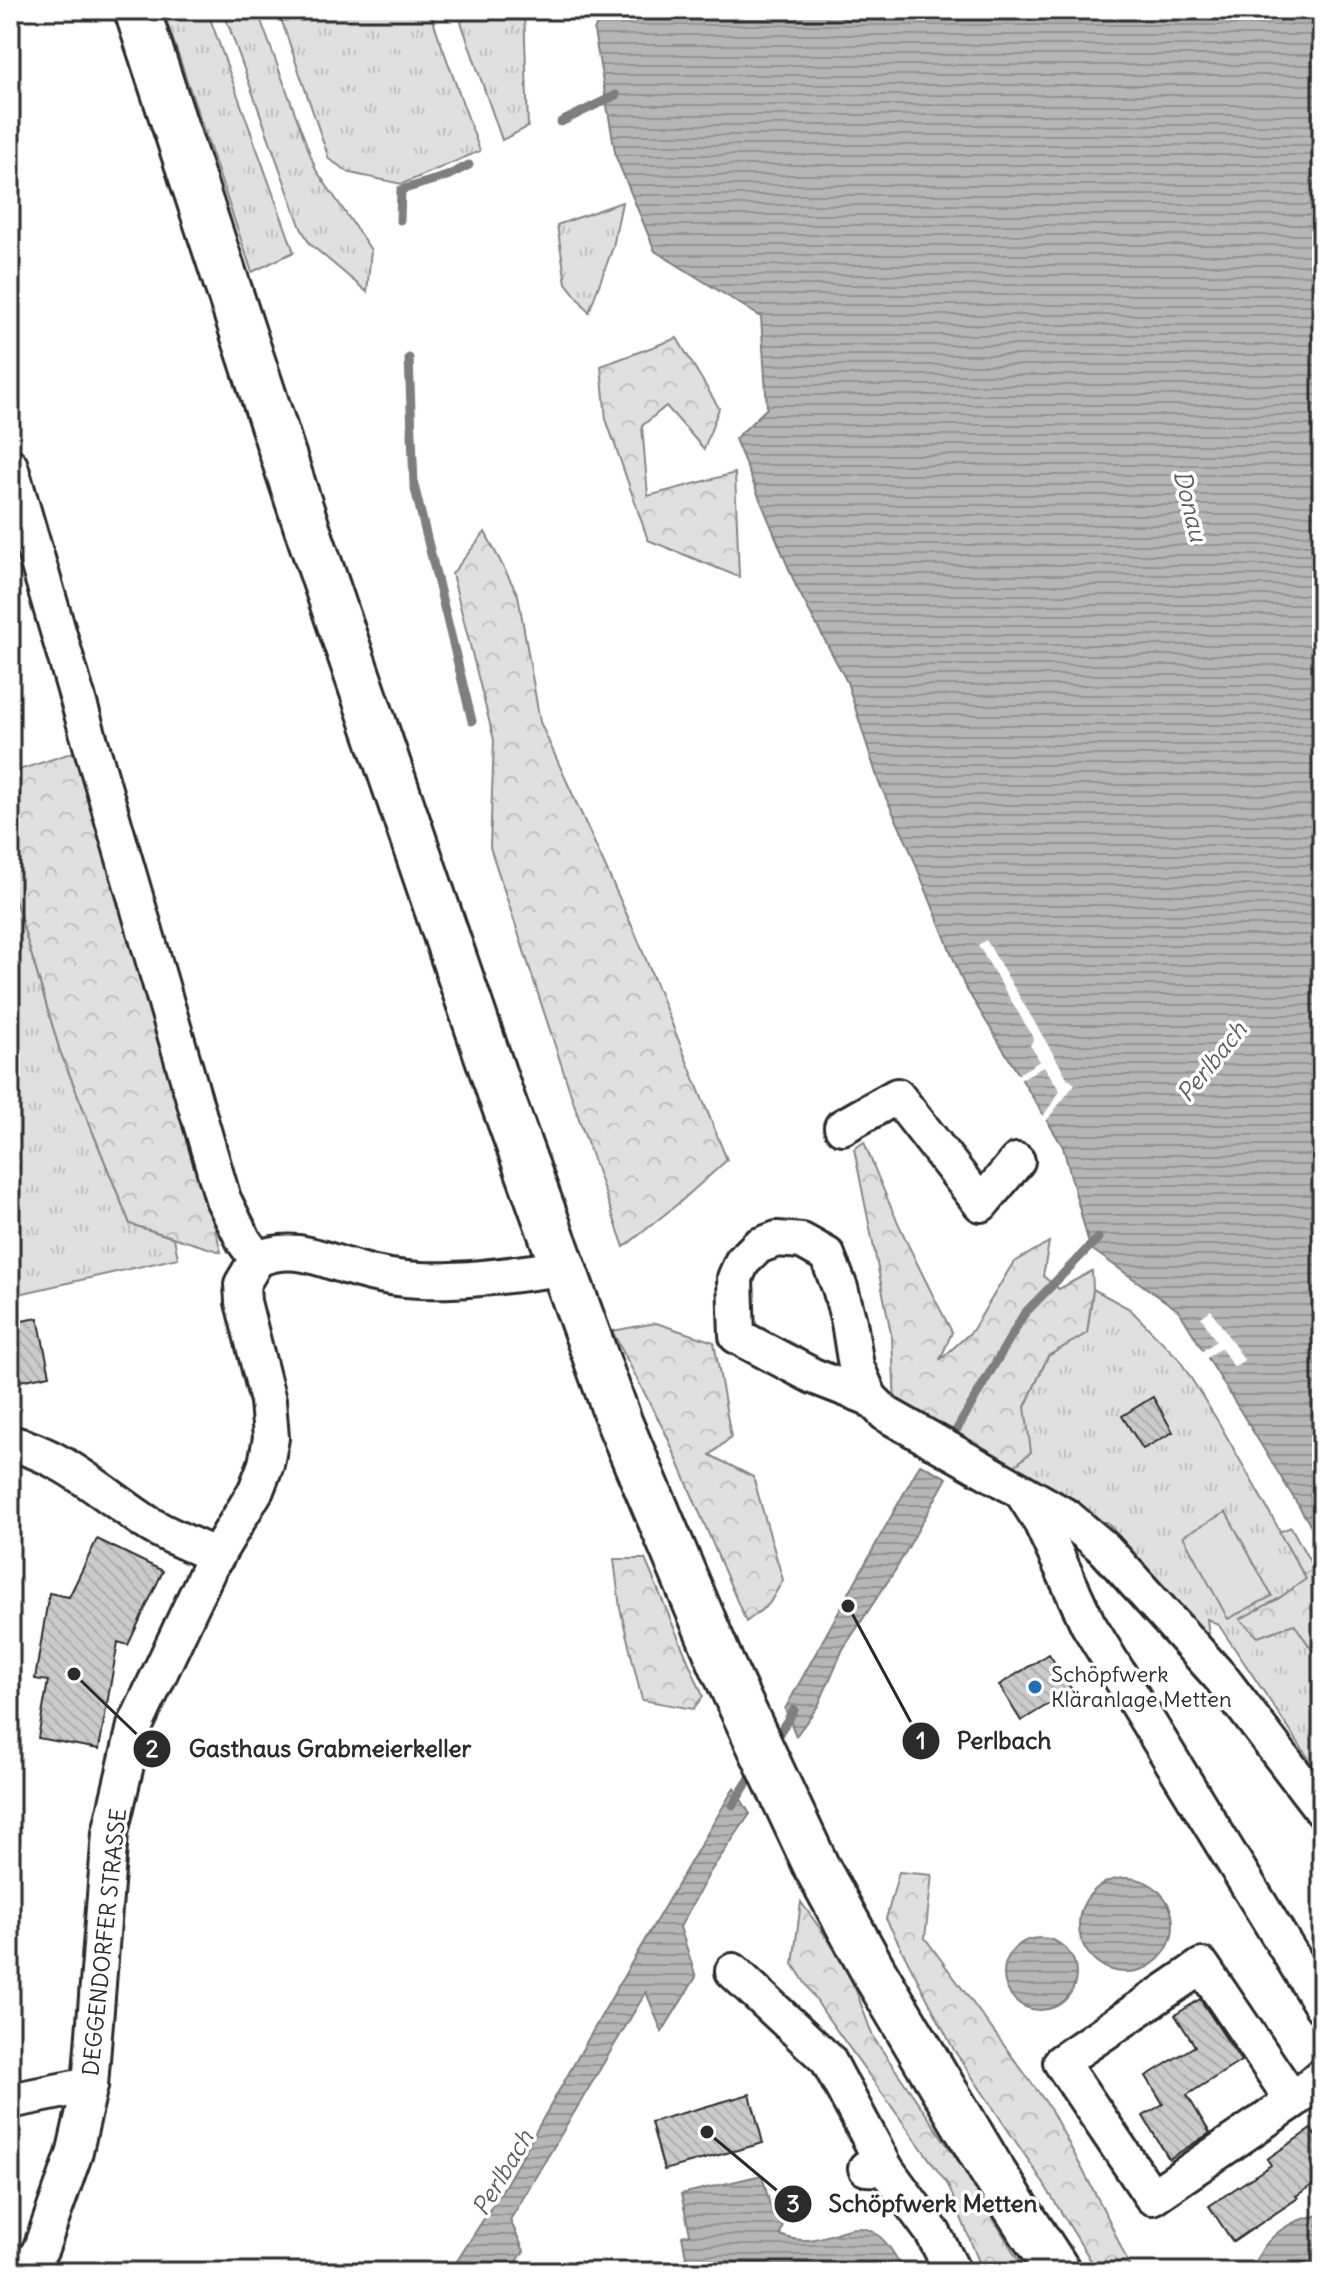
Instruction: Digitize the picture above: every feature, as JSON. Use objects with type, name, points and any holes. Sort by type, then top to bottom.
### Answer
[{"type":"main road","points":[[137,10],[312,543],[496,1081],[620,1424],[721,1663],[817,1868],[874,1972],[970,2134],[1058,2272]]},
{"type":"street","points":[[10,466],[223,1199],[244,1241],[257,1259],[275,1252],[294,1251],[390,1278],[491,1278],[563,1268]]},
{"type":"street","points":[[842,1127],[897,1096],[981,1204],[1017,1161]]},
{"type":"street","points":[[878,1406],[856,1366],[843,1299],[827,1255],[802,1241],[777,1239],[758,1246],[742,1262],[735,1278],[737,1336],[878,1406],[1067,1517],[1105,1549],[1222,1679],[1322,1810]]},
{"type":"street","name":"DEGGENDORFER STRASSE","points":[[28,2272],[41,2248],[74,2155],[90,2085],[110,1833],[135,1726],[217,1556],[256,1490],[266,1464],[271,1438],[268,1401],[243,1302],[242,1284],[257,1259]]},
{"type":"street","points":[[10,1443],[45,1455],[81,1475],[151,1525],[217,1556]]},
{"type":"street","points":[[1019,1487],[1040,1520],[1088,1624],[1322,2006]]},
{"type":"street","points":[[1293,2101],[1202,1966],[1061,2062],[1152,2197],[1293,2101],[1322,2076]]},
{"type":"street","points":[[733,1971],[828,2060],[874,2168],[933,2233],[953,2272]]},
{"type":"street","points":[[10,2101],[90,2085]]},
{"type":"green space","points":[[163,10],[207,10],[294,252],[252,272]]},
{"type":"green space","points":[[223,10],[257,10],[316,170],[371,250],[367,292],[310,244],[301,228]]},
{"type":"green space","points":[[278,10],[429,10],[480,151],[402,184],[350,173],[329,159]]},
{"type":"green space","points":[[477,10],[524,10],[528,127],[502,140],[461,22]]},
{"type":"green space","points":[[622,202],[613,247],[589,312],[566,283],[557,225]]},
{"type":"green space","points":[[677,338],[719,408],[704,449],[666,406],[642,426],[648,496],[735,473],[739,577],[648,540],[606,419],[601,366]]},
{"type":"green space","points":[[485,532],[518,595],[540,722],[636,935],[727,1160],[624,1247],[490,847],[494,740],[452,574]]},
{"type":"green space","points":[[74,752],[201,1169],[221,1252],[130,1224],[60,1051],[10,882],[10,773]]},
{"type":"green space","points":[[10,882],[60,1051],[130,1224],[174,1238],[178,1258],[10,1296]]},
{"type":"green space","points":[[864,1142],[905,1238],[952,1332],[940,1360],[972,1331],[1013,1263],[1049,1242],[1043,1276],[1059,1289],[1092,1271],[1093,1289],[1087,1333],[1048,1356],[1025,1407],[1031,1452],[1009,1471],[895,1404],[892,1338],[854,1149]]},
{"type":"green space","points":[[1093,1289],[1130,1309],[1179,1359],[1307,1579],[1278,1599],[1322,1664],[1322,1778],[1218,1624],[1207,1619],[1209,1635],[1197,1633],[1107,1522],[1092,1523],[1009,1471],[1025,1407],[1048,1356],[1087,1333]]},
{"type":"green space","points":[[656,1323],[714,1342],[731,1437],[710,1455],[753,1477],[783,1580],[769,1604],[746,1622],[667,1436],[612,1331]]},
{"type":"green space","points":[[1226,1512],[1272,1596],[1228,1619],[1183,1536]]},
{"type":"green space","points":[[1291,1527],[1322,1584],[1322,1664],[1294,1624],[1258,1637],[1240,1619],[1278,1599],[1306,1579],[1279,1532]]},
{"type":"green space","points":[[614,1559],[645,1559],[703,1696],[693,1709],[642,1700],[620,1608]]},
{"type":"green space","points":[[899,1872],[932,1875],[925,1938],[1050,2108],[1108,2218],[1132,2272],[1098,2272],[1037,2173],[954,2050],[886,1919]]},
{"type":"green space","points":[[801,1902],[847,1966],[873,2037],[970,2178],[1025,2272],[983,2272],[948,2185],[825,2014],[793,1964]]},
{"type":"water","name":"Donau","points":[[602,10],[1322,10],[1322,1544],[1179,1311],[1090,1248],[1063,1147],[964,985],[908,845],[879,783],[847,682],[796,586],[735,439],[767,408],[761,317],[655,251],[616,157],[594,31]]},
{"type":"water","points":[[920,1464],[947,1478],[896,1569],[843,1649],[818,1706],[796,1736],[785,1709]]},
{"type":"water","points":[[734,1788],[750,1814],[710,1872],[680,1927],[696,1977],[662,2032],[646,1992],[510,2220],[524,2251],[510,2272],[450,2272],[506,2184]]},
{"type":"water","points":[[1126,1878],[1144,1882],[1159,1892],[1169,1907],[1173,1925],[1169,1943],[1159,1958],[1144,1968],[1126,1972],[1108,1968],[1093,1958],[1083,1943],[1079,1925],[1083,1907],[1093,1892],[1108,1882]]},
{"type":"water","points":[[1040,1938],[1060,1944],[1070,1954],[1076,1974],[1070,1994],[1060,2004],[1040,2010],[1020,2004],[1010,1994],[1004,1974],[1010,1954],[1020,1944]]},
{"type":"water","points":[[762,2175],[773,2216],[783,2213],[780,2235],[800,2240],[817,2239],[861,2228],[874,2232],[889,2246],[904,2272],[689,2272],[682,2236],[690,2234],[681,2194]]},
{"type":"water","points":[[1322,2215],[1322,2272],[1253,2272],[1262,2250],[1278,2232],[1299,2221]]},
{"type":"pier","points":[[986,940],[1068,1079],[1075,1084],[1043,1125],[1040,1121],[1060,1091],[1044,1066],[1018,1081],[1015,1076],[1040,1061],[1030,1045],[1034,1039],[978,945]]},
{"type":"pier","points":[[1211,1310],[1244,1360],[1234,1367],[1221,1348],[1204,1360],[1200,1353],[1216,1341],[1201,1317]]},
{"type":"building","points":[[38,1318],[50,1375],[10,1383],[10,1323]]},
{"type":"building","points":[[1153,1397],[1173,1432],[1143,1449],[1122,1416]]},
{"type":"building","points":[[97,1539],[163,1571],[128,1645],[118,1642],[99,1749],[38,1738],[48,1681],[35,1679],[49,1593],[69,1597]]},
{"type":"building","name":"Schöpfwerk Kläranlage Metten","points":[[1049,1654],[1072,1690],[1021,1721],[999,1685]]},
{"type":"building","points":[[1200,1999],[1241,2061],[1187,2095],[1210,2133],[1169,2159],[1143,2116],[1163,2104],[1146,2076],[1195,2046],[1175,2015]]},
{"type":"building","points":[[750,2094],[763,2143],[664,2170],[651,2122]]},
{"type":"building","points":[[1311,2129],[1322,2146],[1322,2179],[1233,2242],[1209,2206],[1271,2165],[1267,2159]]},
{"type":"waterway","points":[[561,122],[616,95]]},
{"type":"waterway","points":[[400,220],[401,190],[447,176],[469,165]]},
{"type":"waterway","points":[[409,358],[414,485],[472,721]]},
{"type":"waterway","name":"Perlbach","points":[[950,1441],[1024,1314],[1098,1238]]},
{"type":"waterway","name":"Perlbach","points":[[772,1744],[794,1710]]},
{"type":"waterway","name":"Perlbach","points":[[733,1805],[755,1770]]},
{"type":"place","name":"Perlbach","points":[[848,1606]]},
{"type":"place","name":"Gasthaus Grabmeierkeller","points":[[74,1674]]},
{"type":"place","name":"Schöpfwerk Kläranlage Metten","points":[[1035,1687]]},
{"type":"place","name":"Schöpfwerk Metten","points":[[707,2132]]}]
